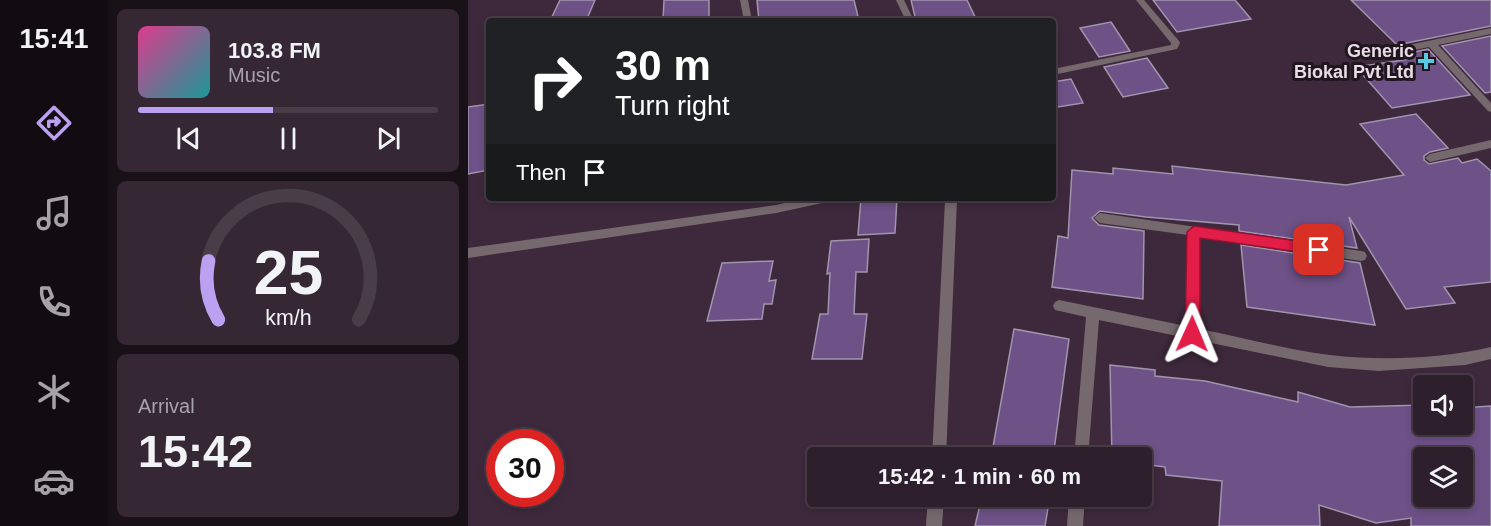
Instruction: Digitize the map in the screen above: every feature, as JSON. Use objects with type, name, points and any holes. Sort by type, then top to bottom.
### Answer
[{"type":"street","points":[[744,0],[747,18]]},
{"type":"street","points":[[900,0],[909,18]]},
{"type":"street","points":[[1056,71],[1174,47],[1176,43],[1140,0]]},
{"type":"street","points":[[1389,52],[1491,31]]},
{"type":"street","points":[[1431,43],[1491,109]]},
{"type":"street","points":[[1430,158],[1491,144]]},
{"type":"street","points":[[468,253],[776,209],[813,201]]},
{"type":"street","points":[[940,447],[951,201]]},
{"type":"street","points":[[1100,218],[1361,256]]},
{"type":"street","points":[[1192,334],[1194,232]]},
{"type":"street","points":[[1059,306],[1093,315],[1328,361],[1379,365],[1465,359],[1491,353]]},
{"type":"street","points":[[1082,447],[1093,315]]},
{"type":"street","points":[[934,526],[935,507]]},
{"type":"street","points":[[1075,526],[1076,507]]},
{"type":"building","points":[[560,0],[595,0],[587,18],[551,18]]},
{"type":"building","points":[[664,0],[709,0],[709,18],[663,18]]},
{"type":"building","points":[[757,0],[854,0],[858,18],[759,18]]},
{"type":"building","points":[[911,0],[967,0],[976,18],[915,18]]},
{"type":"building","points":[[1153,0],[1235,0],[1251,19],[1177,32]]},
{"type":"building","points":[[1351,0],[1491,0],[1491,26],[1397,45]]},
{"type":"building","points":[[1111,22],[1130,51],[1099,57],[1080,28]]},
{"type":"building","points":[[1491,36],[1491,92],[1485,93],[1442,46]]},
{"type":"building","points":[[1428,49],[1470,95],[1392,108],[1356,67],[1410,59],[1405,54]]},
{"type":"building","points":[[1147,58],[1168,88],[1123,97],[1104,67]]},
{"type":"building","points":[[1071,79],[1083,103],[1058,107],[1056,82]]},
{"type":"building","points":[[486,104],[486,171],[468,174],[468,107]]},
{"type":"building","points":[[1416,114],[1448,148],[1430,152],[1424,156],[1424,160],[1429,164],[1458,158],[1462,163],[1477,159],[1491,171],[1491,282],[1444,287],[1455,303],[1406,309],[1349,217],[1357,248],[1239,231],[1239,225],[1100,211],[1092,218],[1099,225],[1144,231],[1143,299],[1052,287],[1058,236],[1068,238],[1072,170],[1113,174],[1113,168],[1173,174],[1172,166],[1346,185],[1404,175],[1360,124]]},
{"type":"building","points":[[861,201],[897,201],[895,233],[858,235]]},
{"type":"building","points":[[869,239],[867,272],[856,272],[854,314],[867,314],[862,359],[812,359],[820,314],[828,314],[830,273],[827,274],[831,241]]},
{"type":"building","points":[[1241,245],[1360,263],[1375,325],[1247,307]]},
{"type":"building","points":[[773,261],[769,281],[776,280],[772,304],[764,304],[762,319],[707,321],[722,263]]},
{"type":"building","points":[[1014,329],[1069,339],[1054,447],[993,447]]},
{"type":"building","points":[[1110,365],[1155,370],[1155,376],[1205,381],[1298,402],[1298,392],[1350,407],[1413,405],[1413,435],[1473,435],[1473,407],[1491,406],[1491,526],[1411,526],[1411,518],[1376,523],[1319,505],[1320,526],[1219,526],[1222,481],[1166,475],[1165,467],[1152,465],[1152,447],[1112,447]]},
{"type":"building","points":[[979,507],[1048,507],[1045,526],[975,526]]},
{"type":"place","name":"Generic Biokal Pvt Ltd","points":[[1426,61]]},
{"type":"route","points":[[1192,334],[1194,232],[1319,250]]}]
